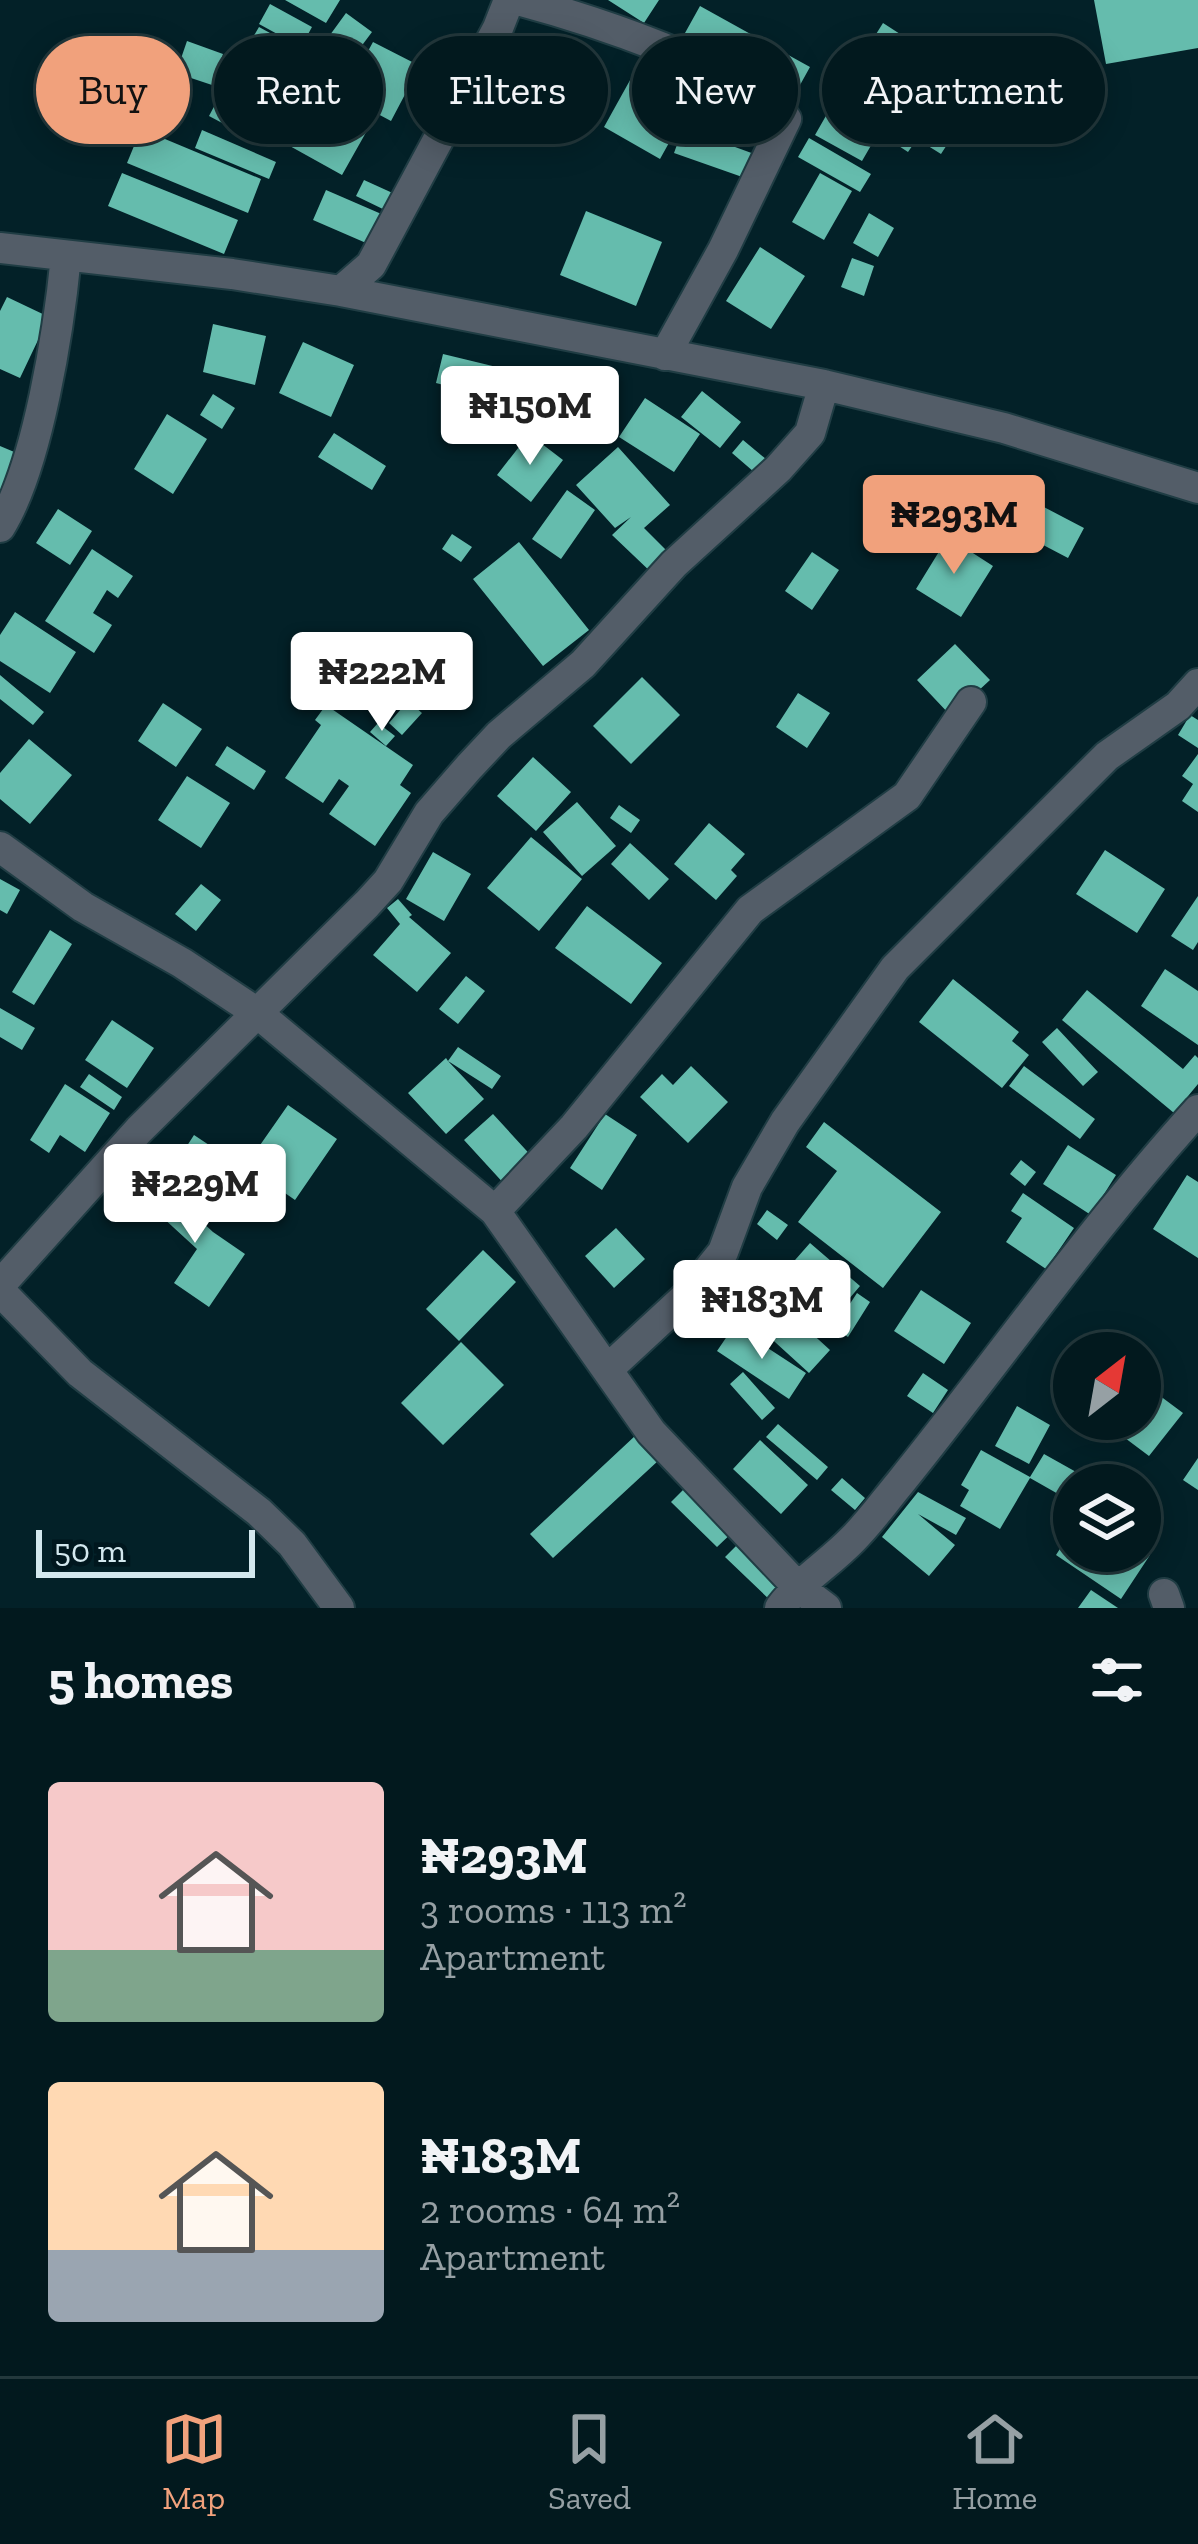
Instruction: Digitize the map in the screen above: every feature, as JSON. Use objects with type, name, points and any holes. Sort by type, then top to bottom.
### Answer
[{"type":"street","points":[[341,291],[371,266],[503,14],[478,0]]},
{"type":"street","points":[[518,0],[582,17],[708,68],[770,100],[786,118],[723,250],[665,356]]},
{"type":"street","points":[[0,248],[341,291],[824,386],[1004,428],[1198,488]]},
{"type":"street","points":[[0,527],[14,505],[32,439],[60,315],[66,256]]},
{"type":"street","points":[[371,266],[393,304]]},
{"type":"street","points":[[339,1608],[292,1544],[259,1512],[80,1373],[0,1288],[139,1130],[388,881],[429,812],[499,735],[583,664],[674,564],[778,469],[810,433],[824,386]]},
{"type":"street","points":[[608,1369],[688,1294],[723,1252],[747,1186],[785,1122],[895,968],[1107,756],[1178,706],[1198,684]]},
{"type":"street","points":[[495,1211],[574,1126],[750,910],[907,796],[971,702]]},
{"type":"street","points":[[0,848],[83,908],[182,963],[256,1012],[495,1211],[651,1432],[788,1597],[826,1608]]},
{"type":"street","points":[[788,1597],[851,1540],[889,1496],[969,1398],[1040,1299],[1198,1110]]},
{"type":"building","points":[[285,0],[340,0],[326,23]]},
{"type":"building","points":[[608,0],[659,0],[644,23]]},
{"type":"building","points":[[1094,0],[1198,0],[1198,48],[1106,64],[1105,36],[1101,36]]},
{"type":"building","points":[[270,4],[312,27],[307,36],[281,36],[259,24]]},
{"type":"building","points":[[700,6],[754,36],[683,36]]},
{"type":"building","points":[[346,13],[372,32],[369,36],[329,36]]},
{"type":"building","points":[[883,23],[903,36],[875,36]]},
{"type":"building","points":[[259,27],[276,36],[254,36]]},
{"type":"building","points":[[190,42],[214,51],[212,85],[190,78]]},
{"type":"building","points":[[383,47],[407,59],[407,91],[391,121],[383,117]]},
{"type":"building","points":[[798,60],[810,67],[798,89]]},
{"type":"building","points":[[632,77],[632,143],[608,129],[608,120]]},
{"type":"building","points":[[202,130],[214,135],[214,144],[234,144],[276,162],[269,179],[195,148]]},
{"type":"building","points":[[809,138],[871,174],[860,192],[798,157]]},
{"type":"building","points":[[135,144],[177,144],[261,179],[248,213],[127,163]]},
{"type":"building","points":[[286,144],[359,144],[342,175]]},
{"type":"building","points":[[634,144],[668,144],[660,159]]},
{"type":"building","points":[[677,144],[727,144],[757,155],[748,179],[674,153]]},
{"type":"building","points":[[831,144],[872,144],[862,161]]},
{"type":"building","points":[[925,144],[947,144],[941,154]]},
{"type":"building","points":[[122,173],[238,220],[224,254],[108,206]]},
{"type":"building","points":[[820,173],[852,191],[824,240],[792,222]]},
{"type":"building","points":[[364,180],[397,195],[389,212],[356,196]]},
{"type":"building","points":[[326,190],[386,216],[373,246],[313,220]]},
{"type":"building","points":[[586,211],[662,242],[636,306],[560,275]]},
{"type":"building","points":[[869,213],[894,228],[878,257],[853,243]]},
{"type":"building","points":[[760,247],[805,276],[771,329],[726,301]]},
{"type":"building","points":[[852,258],[874,266],[864,296],[841,287]]},
{"type":"building","points":[[7,297],[49,317],[20,378],[0,369],[0,311]]},
{"type":"building","points":[[213,324],[266,336],[255,385],[203,372]]},
{"type":"building","points":[[303,342],[354,365],[331,417],[279,393]]},
{"type":"building","points":[[443,354],[521,373],[514,403],[436,383]]},
{"type":"building","points":[[702,391],[741,422],[720,448],[681,417]]},
{"type":"building","points":[[213,394],[235,408],[222,429],[200,415]]},
{"type":"building","points":[[645,398],[700,434],[674,472],[619,437]]},
{"type":"building","points":[[167,414],[207,439],[173,494],[134,469]]},
{"type":"building","points":[[334,433],[386,466],[372,490],[318,457]]},
{"type":"building","points":[[529,434],[563,460],[531,502],[497,475]]},
{"type":"building","points":[[743,440],[772,464],[761,478],[732,453]]},
{"type":"building","points":[[0,446],[19,454],[0,498]]},
{"type":"building","points":[[618,447],[670,505],[644,528],[672,556],[654,575],[612,535],[631,517],[615,528],[576,485]]},
{"type":"building","points":[[996,482],[1084,528],[1068,558],[980,512]]},
{"type":"building","points":[[567,490],[595,510],[561,559],[532,539]]},
{"type":"building","points":[[58,509],[92,531],[70,565],[36,543]]},
{"type":"building","points":[[452,534],[472,547],[461,562],[442,549]]},
{"type":"building","points":[[948,537],[993,566],[961,617],[916,589]]},
{"type":"building","points":[[519,542],[589,630],[543,666],[473,579]]},
{"type":"building","points":[[92,549],[133,576],[118,598],[107,590],[93,613],[112,625],[94,653],[45,621]]},
{"type":"building","points":[[812,552],[839,570],[812,610],[785,591]]},
{"type":"building","points":[[15,612],[76,652],[50,693],[0,661],[0,635]]},
{"type":"building","points":[[955,644],[990,680],[951,716],[917,680]]},
{"type":"building","points":[[0,675],[44,712],[33,725],[0,699]]},
{"type":"building","points":[[642,677],[680,715],[631,764],[593,726]]},
{"type":"building","points":[[798,693],[830,713],[807,748],[776,727]]},
{"type":"building","points":[[408,701],[422,713],[402,735],[389,723]]},
{"type":"building","points":[[163,703],[202,729],[176,767],[138,741]]},
{"type":"building","points":[[326,705],[413,765],[400,785],[411,793],[375,846],[329,814],[349,786],[339,779],[323,803],[285,778],[321,725],[315,720]]},
{"type":"building","points":[[1190,715],[1198,720],[1198,748],[1178,735]]},
{"type":"building","points":[[378,723],[395,736],[386,746],[370,732]]},
{"type":"building","points":[[29,739],[72,775],[30,824],[0,799],[0,773]]},
{"type":"building","points":[[227,746],[266,771],[254,790],[215,765]]},
{"type":"building","points":[[1198,754],[1198,812],[1182,801],[1193,784],[1182,776]]},
{"type":"building","points":[[533,757],[571,792],[536,831],[497,796]]},
{"type":"building","points":[[187,776],[230,803],[201,848],[158,820]]},
{"type":"building","points":[[577,802],[616,846],[582,876],[543,832]]},
{"type":"building","points":[[619,805],[640,820],[631,833],[610,818]]},
{"type":"building","points":[[709,823],[745,854],[731,870],[737,876],[716,900],[674,864]]},
{"type":"building","points":[[531,837],[582,879],[539,931],[487,888]]},
{"type":"building","points":[[630,843],[669,879],[649,900],[611,864]]},
{"type":"building","points":[[1105,850],[1165,889],[1137,933],[1076,894]]},
{"type":"building","points":[[433,852],[471,874],[444,921],[406,899]]},
{"type":"building","points":[[0,879],[20,890],[7,914],[0,910]]},
{"type":"building","points":[[201,884],[221,900],[196,931],[175,914]]},
{"type":"building","points":[[1198,896],[1198,942],[1193,950],[1171,936]]},
{"type":"building","points":[[398,899],[412,915],[409,917],[451,953],[417,992],[373,955],[400,924],[387,908]]},
{"type":"building","points":[[587,906],[662,963],[631,1004],[555,948]]},
{"type":"building","points":[[50,930],[72,944],[34,1005],[12,992]]},
{"type":"building","points":[[1165,969],[1198,991],[1198,1045],[1141,1006]]},
{"type":"building","points":[[466,976],[485,991],[458,1024],[439,1009]]},
{"type":"building","points":[[953,979],[1019,1032],[1012,1041],[1029,1055],[1002,1088],[919,1022]]},
{"type":"building","points":[[1087,990],[1183,1069],[1195,1055],[1198,1058],[1198,1084],[1174,1113],[1062,1020]]},
{"type":"building","points":[[0,1008],[35,1028],[22,1050],[0,1037]]},
{"type":"building","points":[[112,1020],[154,1048],[127,1088],[85,1060]]},
{"type":"building","points":[[1057,1028],[1098,1072],[1083,1086],[1042,1042]]},
{"type":"building","points":[[458,1047],[501,1076],[492,1089],[448,1061]]},
{"type":"building","points":[[446,1058],[484,1099],[446,1134],[408,1093]]},
{"type":"building","points":[[691,1066],[728,1102],[688,1143],[640,1097],[662,1074],[673,1085]]},
{"type":"building","points":[[1024,1066],[1095,1119],[1080,1139],[1009,1086]]},
{"type":"building","points":[[89,1074],[122,1097],[114,1110],[80,1087]]},
{"type":"building","points":[[65,1084],[110,1113],[85,1152],[60,1135],[49,1153],[30,1140]]},
{"type":"building","points":[[288,1105],[337,1139],[295,1200],[256,1173],[268,1155],[258,1148]]},
{"type":"building","points":[[493,1114],[536,1161],[507,1187],[464,1140]]},
{"type":"building","points":[[605,1114],[637,1135],[602,1190],[570,1168]]},
{"type":"building","points":[[824,1122],[941,1212],[883,1288],[798,1222],[837,1171],[806,1147]]},
{"type":"building","points":[[194,1135],[263,1181],[242,1212],[174,1166]]},
{"type":"building","points":[[1068,1145],[1116,1175],[1091,1215],[1043,1184]]},
{"type":"building","points":[[1021,1160],[1036,1172],[1025,1186],[1010,1174]]},
{"type":"building","points":[[1187,1175],[1198,1182],[1198,1258],[1153,1229]]},
{"type":"building","points":[[153,1177],[213,1232],[245,1254],[209,1307],[174,1283],[197,1249],[137,1194]]},
{"type":"building","points":[[1023,1193],[1074,1228],[1046,1269],[1006,1242],[1022,1218],[1011,1211]]},
{"type":"building","points":[[767,1210],[788,1225],[777,1240],[757,1224]]},
{"type":"building","points":[[616,1228],[645,1259],[614,1288],[585,1256]]},
{"type":"building","points":[[810,1243],[860,1286],[832,1319],[781,1276]]},
{"type":"building","points":[[483,1250],[516,1282],[459,1341],[426,1309]]},
{"type":"building","points":[[739,1267],[830,1350],[809,1373],[718,1290]]},
{"type":"building","points":[[921,1290],[971,1323],[944,1364],[894,1331]]},
{"type":"building","points":[[857,1293],[870,1302],[848,1337],[834,1328]]},
{"type":"building","points":[[734,1326],[806,1373],[789,1399],[717,1351]]},
{"type":"building","points":[[461,1342],[504,1385],[443,1445],[401,1403]]},
{"type":"building","points":[[743,1372],[775,1408],[762,1420],[730,1384]]},
{"type":"building","points":[[923,1373],[948,1390],[933,1413],[907,1396]]},
{"type":"building","points":[[1161,1397],[1183,1413],[1149,1456],[1128,1440],[1161,1440]]},
{"type":"building","points":[[1017,1406],[1050,1425],[1029,1464],[995,1446]]},
{"type":"building","points":[[778,1424],[828,1467],[817,1480],[766,1437]]},
{"type":"building","points":[[636,1435],[659,1460],[553,1558],[530,1534]]},
{"type":"building","points":[[760,1440],[808,1485],[781,1514],[733,1469]]},
{"type":"building","points":[[981,1450],[1030,1477],[1044,1454],[1062,1464],[1053,1464],[1053,1491],[1030,1478],[1000,1529],[960,1506],[969,1490],[961,1485]]},
{"type":"building","points":[[1198,1458],[1198,1490],[1183,1480]]},
{"type":"building","points":[[842,1478],[865,1498],[855,1510],[831,1490]]},
{"type":"building","points":[[689,1484],[736,1529],[717,1547],[671,1502]]},
{"type":"building","points":[[918,1492],[966,1518],[956,1535],[918,1514],[955,1545],[929,1576],[882,1537]]},
{"type":"building","points":[[740,1542],[787,1586],[772,1602],[725,1557]]},
{"type":"building","points":[[1081,1572],[1139,1572],[1121,1599]]},
{"type":"building","points":[[1091,1590],[1118,1608],[1078,1608]]}]
